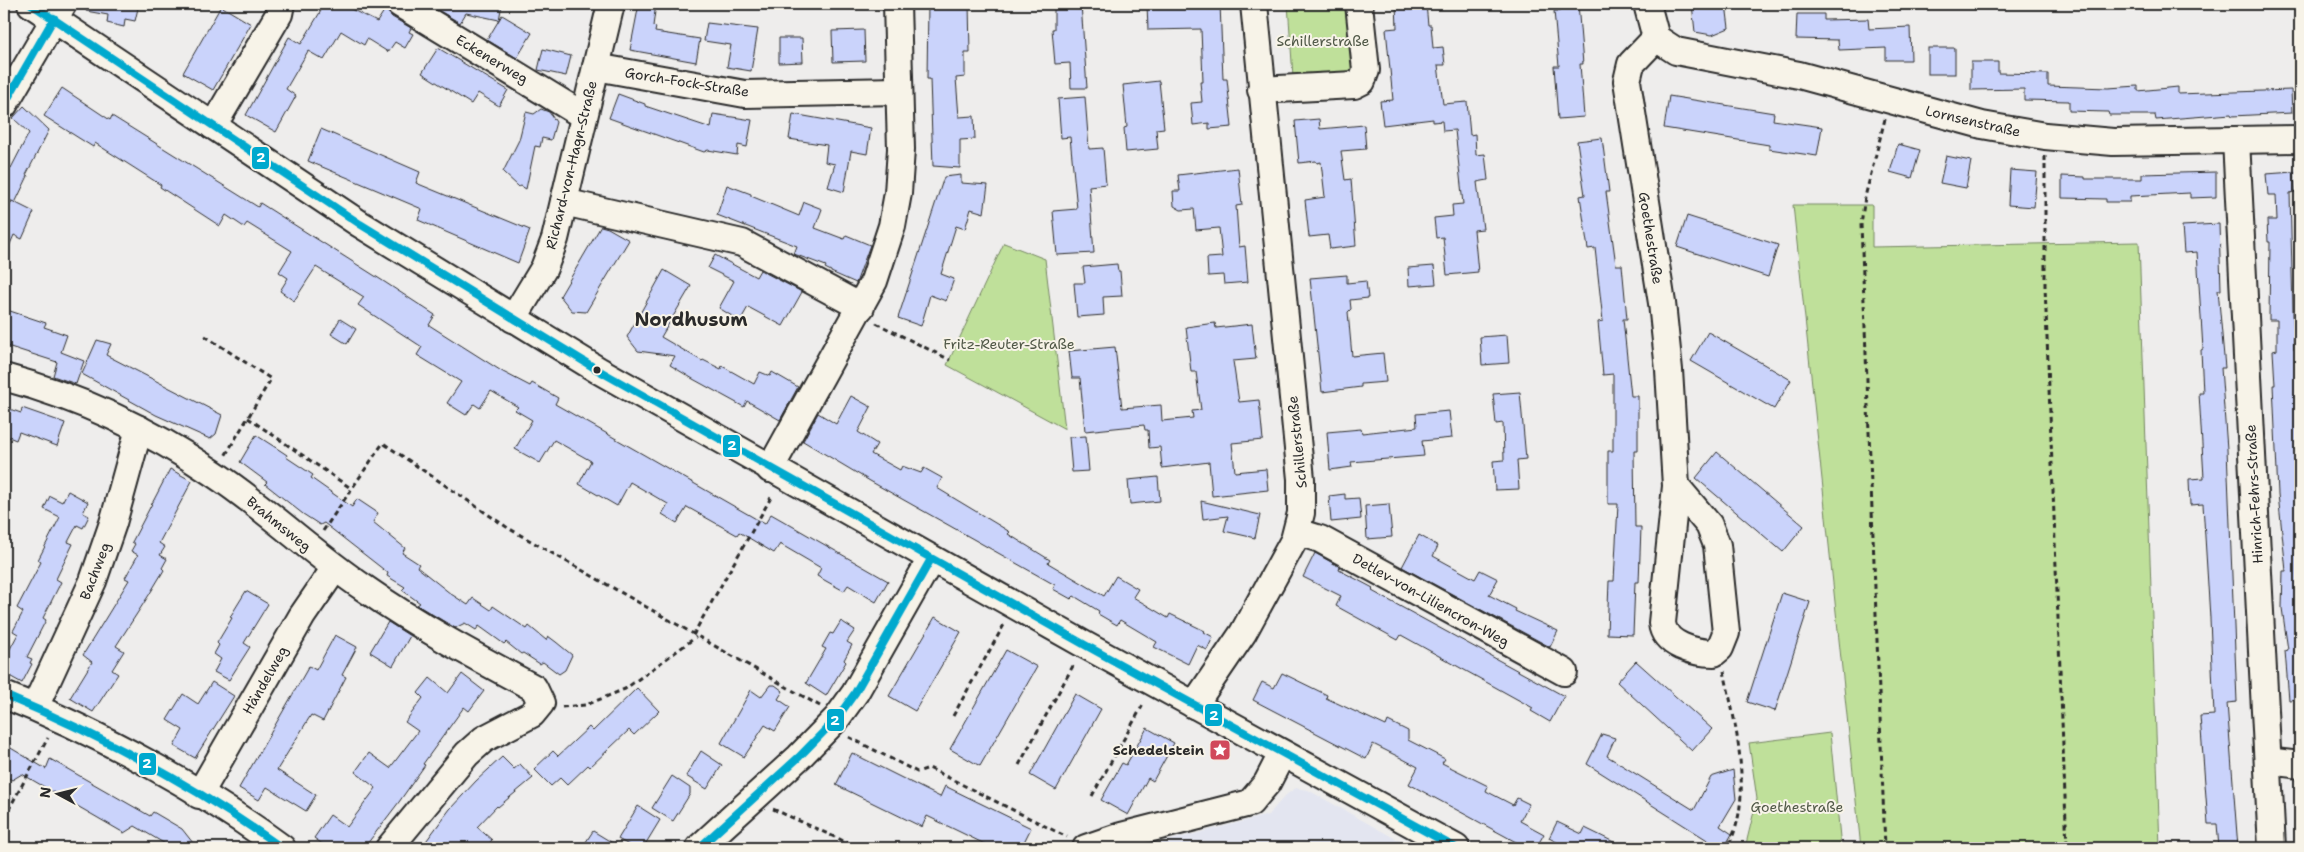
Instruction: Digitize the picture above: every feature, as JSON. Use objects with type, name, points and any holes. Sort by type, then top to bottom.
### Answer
[{"type":"street","points":[[30,4],[58,11],[213,126],[360,224],[513,319],[777,473],[1449,846]]},
{"type":"street","points":[[213,126],[279,14],[281,4]]},
{"type":"street","name":"Eckenerweg","points":[[400,4],[584,116]]},
{"type":"street","name":"Richard-von-Hagn-Straße","points":[[513,319],[544,268],[555,239],[612,4]]},
{"type":"street","points":[[777,473],[859,311],[884,255],[895,209],[901,149],[897,4]]},
{"type":"street","name":"Schillerstraße","points":[[1194,705],[1243,633],[1297,532],[1301,513],[1301,479],[1261,90],[1254,4]]},
{"type":"street","points":[[1261,90],[1354,85],[1362,81],[1366,70],[1359,4]]},
{"type":"street","points":[[1647,4],[1656,38]]},
{"type":"street","points":[[4,105],[58,11]]},
{"type":"street","name":"Lornsenstraße","points":[[1656,38],[1676,52],[1799,75],[1982,126],[2045,136],[2113,142],[2300,138]]},
{"type":"street","name":"Goethestraße","points":[[1656,38],[1631,64],[1627,82],[1665,326],[1676,486],[1662,618],[1663,631],[1674,642],[1694,650],[1714,654],[1720,648]]},
{"type":"street","name":"Gorch-Fock-Straße","points":[[596,67],[745,94],[899,91]]},
{"type":"street","name":"Hinrich-Fehrs-Straße","points":[[2236,140],[2272,848]]},
{"type":"street","points":[[564,202],[742,243],[859,311]]},
{"type":"street","name":"Brahmsweg","points":[[4,378],[71,399],[139,429],[177,450],[214,474],[335,568],[406,616],[534,688],[539,703]]},
{"type":"street","name":"Bachweg","points":[[35,707],[93,581],[113,523],[139,429]]},
{"type":"street","points":[[1676,486],[1709,525],[1716,538],[1726,616],[1726,633],[1720,648]]},
{"type":"street","name":"Detlev-von-Liliencron-Weg","points":[[1297,532],[1320,539],[1564,672]]},
{"type":"street","points":[[699,848],[799,757],[839,725],[854,692],[931,559]]},
{"type":"street","name":"Händelweg","points":[[199,795],[302,616],[335,568]]},
{"type":"street","points":[[4,695],[35,707],[134,757],[199,795],[255,840],[282,848]]},
{"type":"street","points":[[390,848],[467,754],[484,739],[529,716],[539,703]]},
{"type":"street","points":[[1087,848],[1121,836],[1250,803],[1267,783],[1282,754]]},
{"type":"street","points":[[2268,761],[2300,765]]},
{"type":"path","points":[[1886,848],[1861,224],[1865,197],[1890,99]]},
{"type":"path","points":[[2045,136],[2045,286],[2067,848]]},
{"type":"path","points":[[859,311],[950,360]]},
{"type":"path","points":[[204,336],[271,379],[214,474]]},
{"type":"path","points":[[248,418],[352,489]]},
{"type":"path","points":[[310,549],[383,443],[508,528],[694,636],[784,684],[839,725],[918,772],[930,768],[1087,848]]},
{"type":"path","points":[[539,703],[586,705],[606,698],[625,689],[694,636],[777,473]]},
{"type":"path","points":[[953,716],[1015,606]]},
{"type":"path","points":[[1019,765],[1085,645]]},
{"type":"path","points":[[1720,648],[1742,779],[1738,818],[1727,848]]},
{"type":"path","points":[[1092,796],[1155,684]]},
{"type":"path","points":[[4,818],[58,719]]},
{"type":"path","points":[[765,806],[859,848]]},
{"type":"shaded area","points":[[1296,788],[1308,790],[1412,848],[1140,848],[1268,815],[1286,795]]},
{"type":"green space","name":"Schillerstraße","points":[[1288,4],[1353,4],[1357,64],[1345,74],[1293,77]]},
{"type":"green space","points":[[1793,205],[1872,205],[1872,247],[2139,242],[2160,848],[1861,848]]},
{"type":"green space","name":"Fritz-Reuter-Straße","points":[[1004,243],[1045,259],[1065,429],[947,365]]},
{"type":"green space","name":"Goethestraße","points":[[1830,733],[1841,848],[1754,848],[1746,844],[1757,799],[1749,743]]},
{"type":"building","points":[[87,4],[139,4],[135,21],[125,19],[124,27],[107,23],[108,15],[86,11]]},
{"type":"building","points":[[325,4],[341,4],[377,22],[386,8],[392,17],[411,28],[409,32],[413,34],[405,48],[395,42],[388,52],[367,39],[364,45],[341,31],[324,60],[308,51],[286,89],[296,96],[276,132],[246,115],[289,37],[301,44]]},
{"type":"building","points":[[428,4],[502,4],[499,20],[466,13],[460,23]]},
{"type":"building","points":[[639,4],[656,4],[653,26],[656,27],[655,32],[700,39],[696,62],[630,50]]},
{"type":"building","points":[[928,4],[969,4],[970,53],[965,53],[965,77],[956,78],[959,117],[974,116],[975,139],[960,140],[960,168],[933,166],[930,79],[927,79]]},
{"type":"building","points":[[1054,4],[1081,4],[1087,88],[1071,88],[1070,63],[1055,64],[1052,29],[1054,29]]},
{"type":"building","points":[[1147,4],[1220,4],[1223,79],[1227,79],[1232,127],[1209,129],[1209,123],[1193,125],[1191,103],[1202,102],[1200,82],[1203,82],[1201,29],[1148,30]]},
{"type":"building","points":[[1396,4],[1426,4],[1428,25],[1431,25],[1433,48],[1443,47],[1445,65],[1438,65],[1443,104],[1467,102],[1470,135],[1475,134],[1476,155],[1485,154],[1488,180],[1477,182],[1483,229],[1474,230],[1478,272],[1447,275],[1443,237],[1436,238],[1434,218],[1453,216],[1452,205],[1463,204],[1455,130],[1443,131],[1442,121],[1433,122],[1433,119],[1383,125],[1380,101],[1393,100],[1386,29],[1397,28]]},
{"type":"building","points":[[1559,4],[1578,4],[1583,64],[1580,64],[1584,117],[1558,119],[1554,66],[1559,66],[1554,11],[1560,11]]},
{"type":"building","points":[[1692,4],[1726,4],[1729,28],[1712,35],[1695,32]]},
{"type":"building","points":[[221,6],[251,24],[213,90],[183,73]]},
{"type":"building","points":[[1797,14],[1824,14],[1824,20],[1868,19],[1869,29],[1910,27],[1911,60],[1886,60],[1886,48],[1839,50],[1838,40],[1796,39]]},
{"type":"building","points":[[502,15],[532,33],[517,58],[487,40]]},
{"type":"building","points":[[707,23],[758,29],[751,71],[727,67],[731,45],[704,41]]},
{"type":"building","points":[[864,30],[865,61],[833,62],[832,31]]},
{"type":"building","points":[[779,38],[802,38],[803,62],[779,63]]},
{"type":"building","points":[[438,48],[508,90],[499,106],[478,93],[471,104],[422,73]]},
{"type":"building","points":[[1928,48],[1955,48],[1955,74],[1928,74]]},
{"type":"building","points":[[543,49],[571,56],[566,76],[538,70]]},
{"type":"building","points":[[1971,62],[1998,62],[1998,73],[2048,74],[2048,86],[2108,88],[2138,86],[2138,91],[2178,87],[2178,94],[2291,90],[2292,113],[2232,116],[2231,114],[2156,120],[2155,115],[2109,115],[2108,112],[2069,111],[2069,101],[2024,100],[2024,89],[1971,90]]},
{"type":"building","points":[[1159,81],[1164,128],[1156,129],[1158,149],[1126,152],[1124,128],[1127,127],[1123,85]]},
{"type":"building","points":[[62,88],[110,120],[112,116],[258,207],[260,203],[383,281],[435,315],[429,325],[503,372],[530,386],[532,383],[558,398],[555,404],[765,524],[771,514],[888,581],[876,602],[848,585],[844,591],[817,576],[821,568],[780,544],[774,553],[739,532],[737,535],[687,507],[677,523],[662,514],[668,504],[630,482],[617,506],[579,484],[591,461],[554,440],[540,463],[515,449],[532,420],[515,410],[518,407],[491,391],[480,408],[474,404],[466,415],[447,403],[461,382],[417,355],[422,347],[358,305],[364,297],[316,267],[294,301],[280,291],[288,278],[279,272],[292,251],[247,223],[244,227],[226,215],[220,226],[160,187],[161,185],[95,143],[93,147],[44,116]]},
{"type":"building","points":[[618,94],[645,104],[645,106],[711,128],[713,114],[752,120],[747,147],[738,145],[737,155],[708,150],[704,152],[609,118]]},
{"type":"building","points":[[1669,96],[1774,113],[1773,120],[1822,127],[1817,156],[1769,149],[1769,145],[1664,128]]},
{"type":"building","points":[[1085,97],[1089,149],[1103,148],[1106,184],[1089,186],[1094,253],[1057,255],[1053,211],[1077,209],[1070,137],[1061,138],[1058,99]]},
{"type":"building","points":[[24,106],[49,130],[26,175],[28,176],[15,203],[4,197],[4,164],[11,168],[29,133],[13,118]]},
{"type":"building","points":[[541,109],[549,112],[556,122],[551,140],[542,138],[540,147],[535,146],[526,189],[521,186],[519,187],[503,172],[519,140],[526,112],[534,114]]},
{"type":"building","points":[[793,114],[871,128],[867,154],[851,151],[844,192],[828,187],[835,164],[825,162],[827,145],[789,139]]},
{"type":"building","points":[[1319,119],[1320,129],[1364,125],[1366,149],[1341,151],[1345,180],[1351,179],[1356,246],[1330,249],[1328,235],[1309,237],[1305,200],[1325,197],[1321,162],[1299,163],[1295,121]]},
{"type":"building","points":[[321,129],[420,172],[416,183],[530,230],[518,263],[418,220],[422,209],[308,161]]},
{"type":"building","points":[[1602,138],[1609,192],[1606,192],[1616,265],[1622,265],[1627,319],[1623,319],[1631,396],[1638,396],[1638,451],[1634,451],[1635,527],[1641,527],[1639,582],[1635,582],[1633,635],[1607,634],[1609,581],[1614,581],[1618,504],[1608,504],[1608,451],[1613,451],[1613,374],[1603,375],[1598,322],[1603,321],[1595,248],[1588,249],[1580,196],[1585,195],[1577,141]]},
{"type":"building","points":[[1898,144],[1920,150],[1912,178],[1890,172]]},
{"type":"building","points":[[1946,156],[1971,161],[1966,188],[1940,183]]},
{"type":"building","points":[[1238,168],[1242,205],[1236,206],[1239,247],[1245,246],[1248,282],[1224,284],[1223,275],[1208,276],[1207,258],[1222,257],[1219,228],[1196,230],[1194,209],[1181,210],[1174,206],[1173,191],[1180,191],[1178,175]]},
{"type":"building","points":[[2010,170],[2037,172],[2034,207],[2008,205]]},
{"type":"building","points":[[2216,172],[2216,197],[2190,198],[2190,193],[2130,196],[2130,202],[2106,202],[2106,199],[2062,198],[2062,176],[2085,177],[2085,179],[2142,179],[2142,174]]},
{"type":"building","points":[[2294,172],[2295,192],[2290,193],[2294,349],[2296,349],[2298,368],[2296,368],[2300,434],[2300,699],[2289,700],[2285,651],[2288,650],[2282,608],[2283,571],[2286,571],[2278,494],[2273,385],[2275,385],[2273,351],[2277,350],[2277,320],[2269,320],[2270,242],[2268,242],[2267,220],[2277,220],[2276,195],[2268,195],[2266,174]]},
{"type":"building","points":[[961,175],[961,183],[988,185],[984,213],[971,209],[965,229],[956,226],[941,274],[954,279],[946,301],[930,295],[921,326],[898,318],[944,177]]},
{"type":"building","points":[[727,185],[799,216],[804,202],[822,209],[815,228],[844,239],[846,235],[870,245],[856,283],[831,272],[825,268],[826,266],[794,254],[797,246],[717,215]]},
{"type":"building","points":[[12,201],[34,212],[22,239],[14,235],[4,258],[4,219]]},
{"type":"building","points":[[1687,216],[1778,245],[1768,277],[1677,247]]},
{"type":"building","points":[[2219,224],[2221,290],[2218,290],[2225,368],[2221,368],[2227,449],[2237,702],[2227,703],[2238,848],[2219,848],[2217,824],[2208,824],[2200,716],[2214,715],[2210,618],[2203,504],[2190,505],[2189,479],[2204,478],[2199,393],[2203,393],[2201,350],[2203,349],[2197,252],[2184,253],[2182,226]]},
{"type":"building","points":[[601,226],[629,240],[586,312],[572,311],[560,296]]},
{"type":"building","points":[[715,255],[756,277],[760,270],[802,292],[783,326],[748,307],[740,321],[719,308],[734,281],[708,268]]},
{"type":"building","points":[[1117,264],[1118,271],[1120,271],[1122,296],[1103,297],[1104,315],[1077,317],[1074,283],[1085,283],[1083,267]]},
{"type":"building","points":[[1434,266],[1436,284],[1409,286],[1408,268]]},
{"type":"building","points":[[664,270],[691,286],[661,337],[702,361],[721,369],[722,366],[754,384],[760,372],[770,376],[772,372],[798,387],[780,420],[747,401],[744,407],[670,365],[675,356],[638,351],[627,337]]},
{"type":"building","points":[[1347,275],[1347,283],[1366,281],[1368,298],[1350,300],[1351,309],[1348,312],[1352,356],[1383,353],[1386,382],[1361,384],[1361,387],[1322,392],[1310,278]]},
{"type":"building","points":[[4,309],[46,323],[44,327],[67,335],[61,352],[84,361],[76,384],[53,376],[57,362],[4,345]]},
{"type":"building","points":[[340,319],[356,329],[347,344],[331,334]]},
{"type":"building","points":[[1215,323],[1216,328],[1252,324],[1256,359],[1233,361],[1239,402],[1259,400],[1263,440],[1232,443],[1235,472],[1266,469],[1268,490],[1212,496],[1209,462],[1162,468],[1160,447],[1149,448],[1148,430],[1145,430],[1144,425],[1085,431],[1080,378],[1072,378],[1069,351],[1115,347],[1122,408],[1161,405],[1162,421],[1193,418],[1192,411],[1201,410],[1196,372],[1191,372],[1186,327]]},
{"type":"building","points":[[1708,332],[1791,380],[1774,409],[1691,361]]},
{"type":"building","points":[[1507,335],[1509,363],[1482,365],[1480,337]]},
{"type":"building","points":[[97,340],[111,344],[106,355],[222,415],[216,434],[210,439],[156,415],[82,374]]},
{"type":"building","points":[[1520,392],[1526,459],[1517,460],[1519,489],[1495,490],[1493,461],[1504,460],[1503,423],[1496,424],[1493,394]]},
{"type":"building","points":[[851,396],[871,407],[858,432],[877,444],[871,454],[900,470],[902,466],[921,473],[924,468],[942,478],[937,488],[1010,532],[1008,534],[1050,560],[1048,563],[1104,596],[1116,576],[1138,589],[1133,597],[1168,618],[1170,614],[1205,631],[1213,637],[1207,650],[1197,645],[1188,664],[1154,647],[1157,642],[1120,620],[1117,625],[1098,614],[1099,611],[1074,596],[1071,599],[1053,589],[1055,585],[803,441],[818,413],[836,424]]},
{"type":"building","points":[[4,407],[21,413],[22,408],[65,423],[57,446],[19,432],[16,440],[4,435]]},
{"type":"building","points":[[1449,411],[1452,438],[1422,441],[1424,456],[1351,462],[1352,467],[1330,470],[1327,432],[1361,429],[1362,433],[1417,427],[1416,414]]},
{"type":"building","points":[[256,435],[287,455],[286,457],[313,475],[311,478],[352,507],[357,499],[378,513],[373,522],[405,548],[402,553],[419,564],[417,567],[451,594],[468,605],[473,598],[491,610],[493,606],[527,629],[529,626],[546,640],[548,636],[556,642],[572,655],[565,670],[559,674],[543,662],[540,664],[523,653],[521,654],[506,642],[504,644],[479,626],[476,630],[465,623],[455,628],[417,605],[420,603],[402,590],[405,587],[387,576],[388,573],[324,523],[320,525],[303,514],[265,484],[267,482],[240,462]]},
{"type":"building","points":[[1086,436],[1089,471],[1072,472],[1069,437]]},
{"type":"building","points":[[1717,452],[1804,526],[1783,552],[1696,478]]},
{"type":"building","points":[[170,469],[192,481],[159,543],[165,547],[160,555],[167,559],[162,568],[164,570],[116,646],[124,651],[112,670],[118,674],[93,712],[70,698],[92,662],[83,655],[129,580],[125,578],[138,555],[131,551],[135,544],[132,542]]},
{"type":"building","points":[[1158,477],[1160,501],[1130,504],[1128,480]]},
{"type":"building","points":[[68,491],[88,502],[83,513],[89,516],[83,528],[77,525],[68,542],[73,544],[56,579],[61,582],[43,618],[46,620],[27,657],[32,659],[30,663],[32,664],[22,683],[4,673],[4,660],[18,634],[13,631],[23,612],[17,608],[41,562],[38,560],[60,517],[44,509],[50,496],[62,502]]},
{"type":"building","points":[[1345,494],[1345,499],[1359,498],[1361,519],[1331,522],[1329,496]]},
{"type":"building","points":[[1201,501],[1260,515],[1255,538],[1224,531],[1228,516],[1203,519]]},
{"type":"building","points":[[1389,504],[1392,537],[1367,539],[1365,506]]},
{"type":"building","points":[[1419,535],[1438,546],[1433,556],[1475,579],[1480,570],[1498,579],[1489,595],[1516,609],[1515,611],[1558,631],[1550,647],[1402,567]]},
{"type":"building","points":[[1315,553],[1340,567],[1339,570],[1373,588],[1372,591],[1564,696],[1550,722],[1531,711],[1533,708],[1401,635],[1398,640],[1336,606],[1341,596],[1303,577]]},
{"type":"building","points":[[246,591],[268,604],[244,643],[250,647],[229,680],[214,672],[221,659],[214,654],[219,645],[217,643],[232,618],[230,617]]},
{"type":"building","points":[[1782,593],[1810,602],[1775,711],[1747,702]]},
{"type":"building","points":[[935,617],[961,632],[915,711],[889,696]]},
{"type":"building","points":[[841,621],[855,630],[847,642],[852,645],[844,660],[846,662],[826,696],[806,683],[826,649],[822,647],[830,633],[833,634]]},
{"type":"building","points":[[388,622],[410,636],[393,666],[370,652]]},
{"type":"building","points":[[335,635],[357,647],[342,675],[346,677],[323,721],[311,715],[277,770],[316,795],[306,811],[267,787],[259,800],[239,788],[309,666],[316,670]]},
{"type":"building","points":[[1006,650],[1037,667],[980,766],[950,749]]},
{"type":"building","points":[[1636,661],[1712,729],[1692,751],[1617,682]]},
{"type":"building","points":[[1282,673],[1327,695],[1326,698],[1386,726],[1388,721],[1408,731],[1408,740],[1445,759],[1442,763],[1488,786],[1486,791],[1513,805],[1517,798],[1529,804],[1520,821],[1544,834],[1536,848],[1527,848],[1409,784],[1418,767],[1399,757],[1373,744],[1366,759],[1253,700],[1262,682],[1274,688]]},
{"type":"building","points":[[462,674],[484,691],[469,711],[464,707],[423,764],[425,765],[399,802],[364,848],[328,848],[314,838],[330,815],[347,827],[376,788],[355,772],[369,753],[390,768],[418,731],[405,722],[423,698],[418,693],[430,678],[448,693]]},
{"type":"building","points":[[212,682],[234,696],[195,758],[174,746],[183,730],[167,720],[183,694],[198,704]]},
{"type":"building","points":[[770,685],[775,685],[783,691],[778,699],[790,707],[775,731],[765,725],[744,757],[721,743],[751,690],[761,697]]},
{"type":"building","points":[[637,688],[659,711],[634,735],[629,730],[590,767],[588,765],[567,785],[560,778],[551,786],[534,769],[553,751],[558,756],[589,727],[593,731]]},
{"type":"building","points":[[1075,694],[1101,709],[1056,790],[1030,775]]},
{"type":"building","points":[[1147,728],[1174,743],[1153,781],[1148,778],[1128,815],[1101,800],[1122,763],[1126,765]]},
{"type":"building","points":[[1602,734],[1615,738],[1607,756],[1694,810],[1711,777],[1733,770],[1736,799],[1720,826],[1732,834],[1724,848],[1720,848],[1587,764]]},
{"type":"building","points":[[4,744],[46,769],[50,759],[150,816],[153,812],[182,829],[197,848],[172,848],[135,826],[124,833],[22,774],[12,780],[4,775]]},
{"type":"building","points":[[701,751],[722,765],[707,789],[686,776]]},
{"type":"building","points":[[852,753],[940,797],[945,786],[1031,828],[1021,848],[993,848],[927,816],[922,827],[836,785]]},
{"type":"building","points":[[502,757],[514,769],[520,764],[533,778],[497,806],[477,827],[492,840],[485,848],[421,848],[450,809]]},
{"type":"building","points":[[672,776],[690,788],[690,794],[673,821],[652,808]]},
{"type":"building","points":[[638,806],[660,820],[643,848],[634,848],[618,839]]},
{"type":"building","points":[[1557,822],[1582,834],[1585,828],[1626,848],[1568,848],[1549,838]]},
{"type":"building","points":[[593,831],[621,848],[582,848]]},
{"type":"transit line","name":"2","points":[[31,4],[360,224],[598,370],[1085,645],[1456,848]]},
{"type":"transit line","name":"2","points":[[4,105],[54,18]]},
{"type":"transit line","name":"2","points":[[699,848],[799,757],[837,718],[855,693],[931,559]]},
{"type":"transit line","name":"2","points":[[4,695],[77,727],[148,764],[216,804],[282,848]]},
{"type":"place","name":"Schedelstein","points":[[1220,750]]},
{"type":"district","name":"Nordhusum","points":[[691,319]]}]
